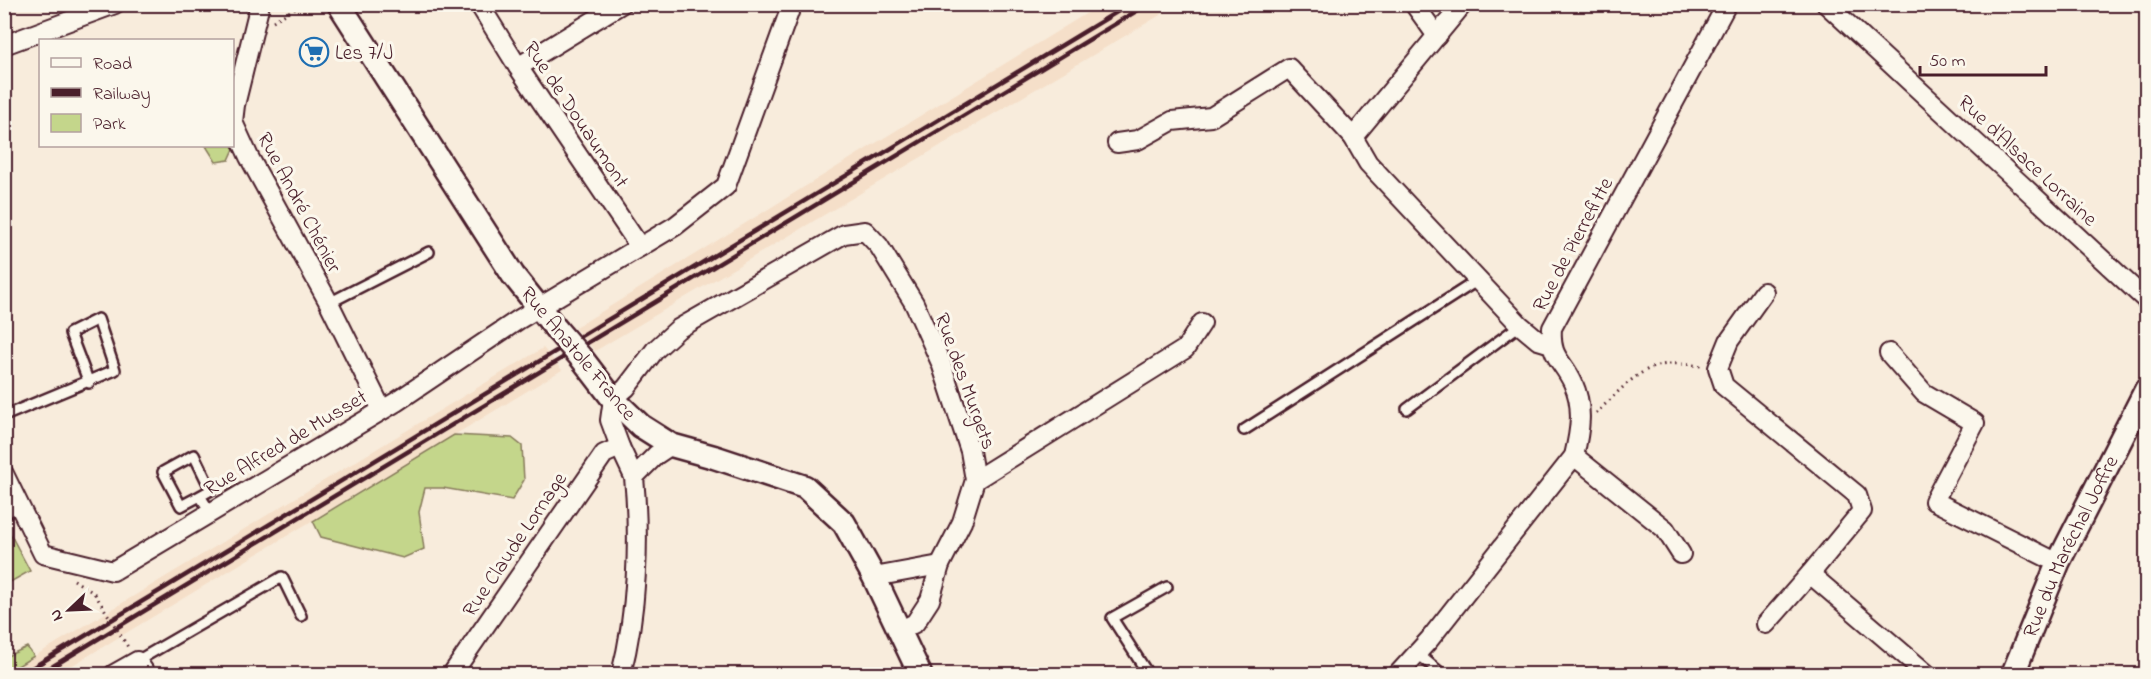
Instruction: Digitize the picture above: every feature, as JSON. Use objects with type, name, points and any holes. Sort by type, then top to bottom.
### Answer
[{"type":"street","points":[[4,45],[115,4]]},
{"type":"street","name":"Rue Anatole France","points":[[339,4],[513,275],[613,399],[641,426],[671,445],[805,487],[844,523],[874,577],[920,675]]},
{"type":"street","name":"Rue de Douaumont","points":[[479,4],[518,67],[640,247]]},
{"type":"street","points":[[518,67],[621,4]]},
{"type":"street","points":[[539,308],[675,226],[726,186],[792,4]]},
{"type":"street","points":[[1414,4],[1437,36]]},
{"type":"street","points":[[1353,137],[1463,4]]},
{"type":"street","name":"Rue de Pierrefitte","points":[[1398,675],[1574,456],[1581,426],[1579,399],[1573,382],[1556,357],[1551,344],[1552,328],[1727,4]]},
{"type":"street","name":"Rue d'Alsace Lorraine","points":[[1826,4],[2146,300]]},
{"type":"street","name":"Rue André Chénier","points":[[234,114],[265,10]]},
{"type":"street","points":[[1118,143],[1137,140],[1172,121],[1212,117],[1289,68],[1353,137],[1368,163],[1520,325],[1538,340],[1551,344]]},
{"type":"street","name":"Rue André Chénier","points":[[234,124],[382,410]]},
{"type":"street","name":"Rue des Murgets","points":[[613,399],[626,388],[655,350],[678,329],[844,234],[865,231],[879,246],[914,303],[941,363],[970,451],[975,480],[962,522],[940,565],[930,600],[915,623],[899,631]]},
{"type":"street","points":[[1764,292],[1729,341],[1718,368],[1725,386],[1857,495],[1862,511],[1766,624]]},
{"type":"street","name":"Rue Alfred de Musset","points":[[12,510],[43,554],[113,571],[382,410],[539,308]]},
{"type":"street","points":[[975,480],[1185,349],[1202,323]]},
{"type":"street","points":[[1889,353],[1924,393],[1975,423],[1934,501],[2058,563]]},
{"type":"street","name":"Rue du Maréchal Joffre","points":[[2013,675],[2058,563],[2146,390]]},
{"type":"street","points":[[613,399],[610,420],[634,477],[636,567],[628,647],[621,675]]},
{"type":"street","points":[[634,477],[656,455],[671,445]]},
{"type":"street","name":"Rue Claude Lornage","points":[[452,675],[604,454],[620,447]]},
{"type":"street","points":[[1574,456],[1665,529],[1681,554]]},
{"type":"street","points":[[4,474],[12,510]]},
{"type":"street","points":[[874,577],[940,565]]},
{"type":"street","points":[[1810,574],[1927,675]]},
{"type":"street","points":[[114,675],[137,661]]},
{"type":"lane","points":[[328,303],[429,252]]},
{"type":"lane","points":[[1244,430],[1478,280]]},
{"type":"lane","points":[[4,416],[89,383],[116,370],[98,319],[70,333],[89,383]]},
{"type":"lane","points":[[1407,409],[1520,325]]},
{"type":"lane","points":[[194,454],[211,490],[200,496],[181,506],[163,472],[194,454]]},
{"type":"lane","points":[[200,496],[211,513]]},
{"type":"lane","points":[[137,661],[282,577],[302,616]]},
{"type":"lane","points":[[1148,675],[1113,618],[1167,587]]},
{"type":"lane","points":[[1417,654],[1442,675]]},
{"type":"path","points":[[265,10],[269,23],[303,4]]},
{"type":"path","points":[[1581,426],[1641,373],[1656,366],[1682,364],[1718,368]]},
{"type":"path","points":[[95,594],[137,661]]},
{"type":"shaded area","points":[[1100,5],[1177,5],[595,351],[575,328]]},
{"type":"shaded area","points":[[543,348],[562,370],[58,674],[5,674]]},
{"type":"green space","points":[[207,147],[233,147],[234,149],[229,160],[216,162]]},
{"type":"green space","points":[[454,435],[512,438],[522,446],[524,480],[512,500],[443,488],[425,488],[419,512],[424,549],[403,558],[321,537],[313,521]]},
{"type":"green space","points":[[4,522],[30,571],[5,585],[4,585]]},
{"type":"green space","points":[[27,647],[34,656],[5,674],[5,657]]},
{"type":"railway","points":[[22,674],[1130,4]]},
{"type":"railway","points":[[40,674],[1148,4]]},
{"type":"place","name":"Les 7/J","points":[[314,52]]}]
